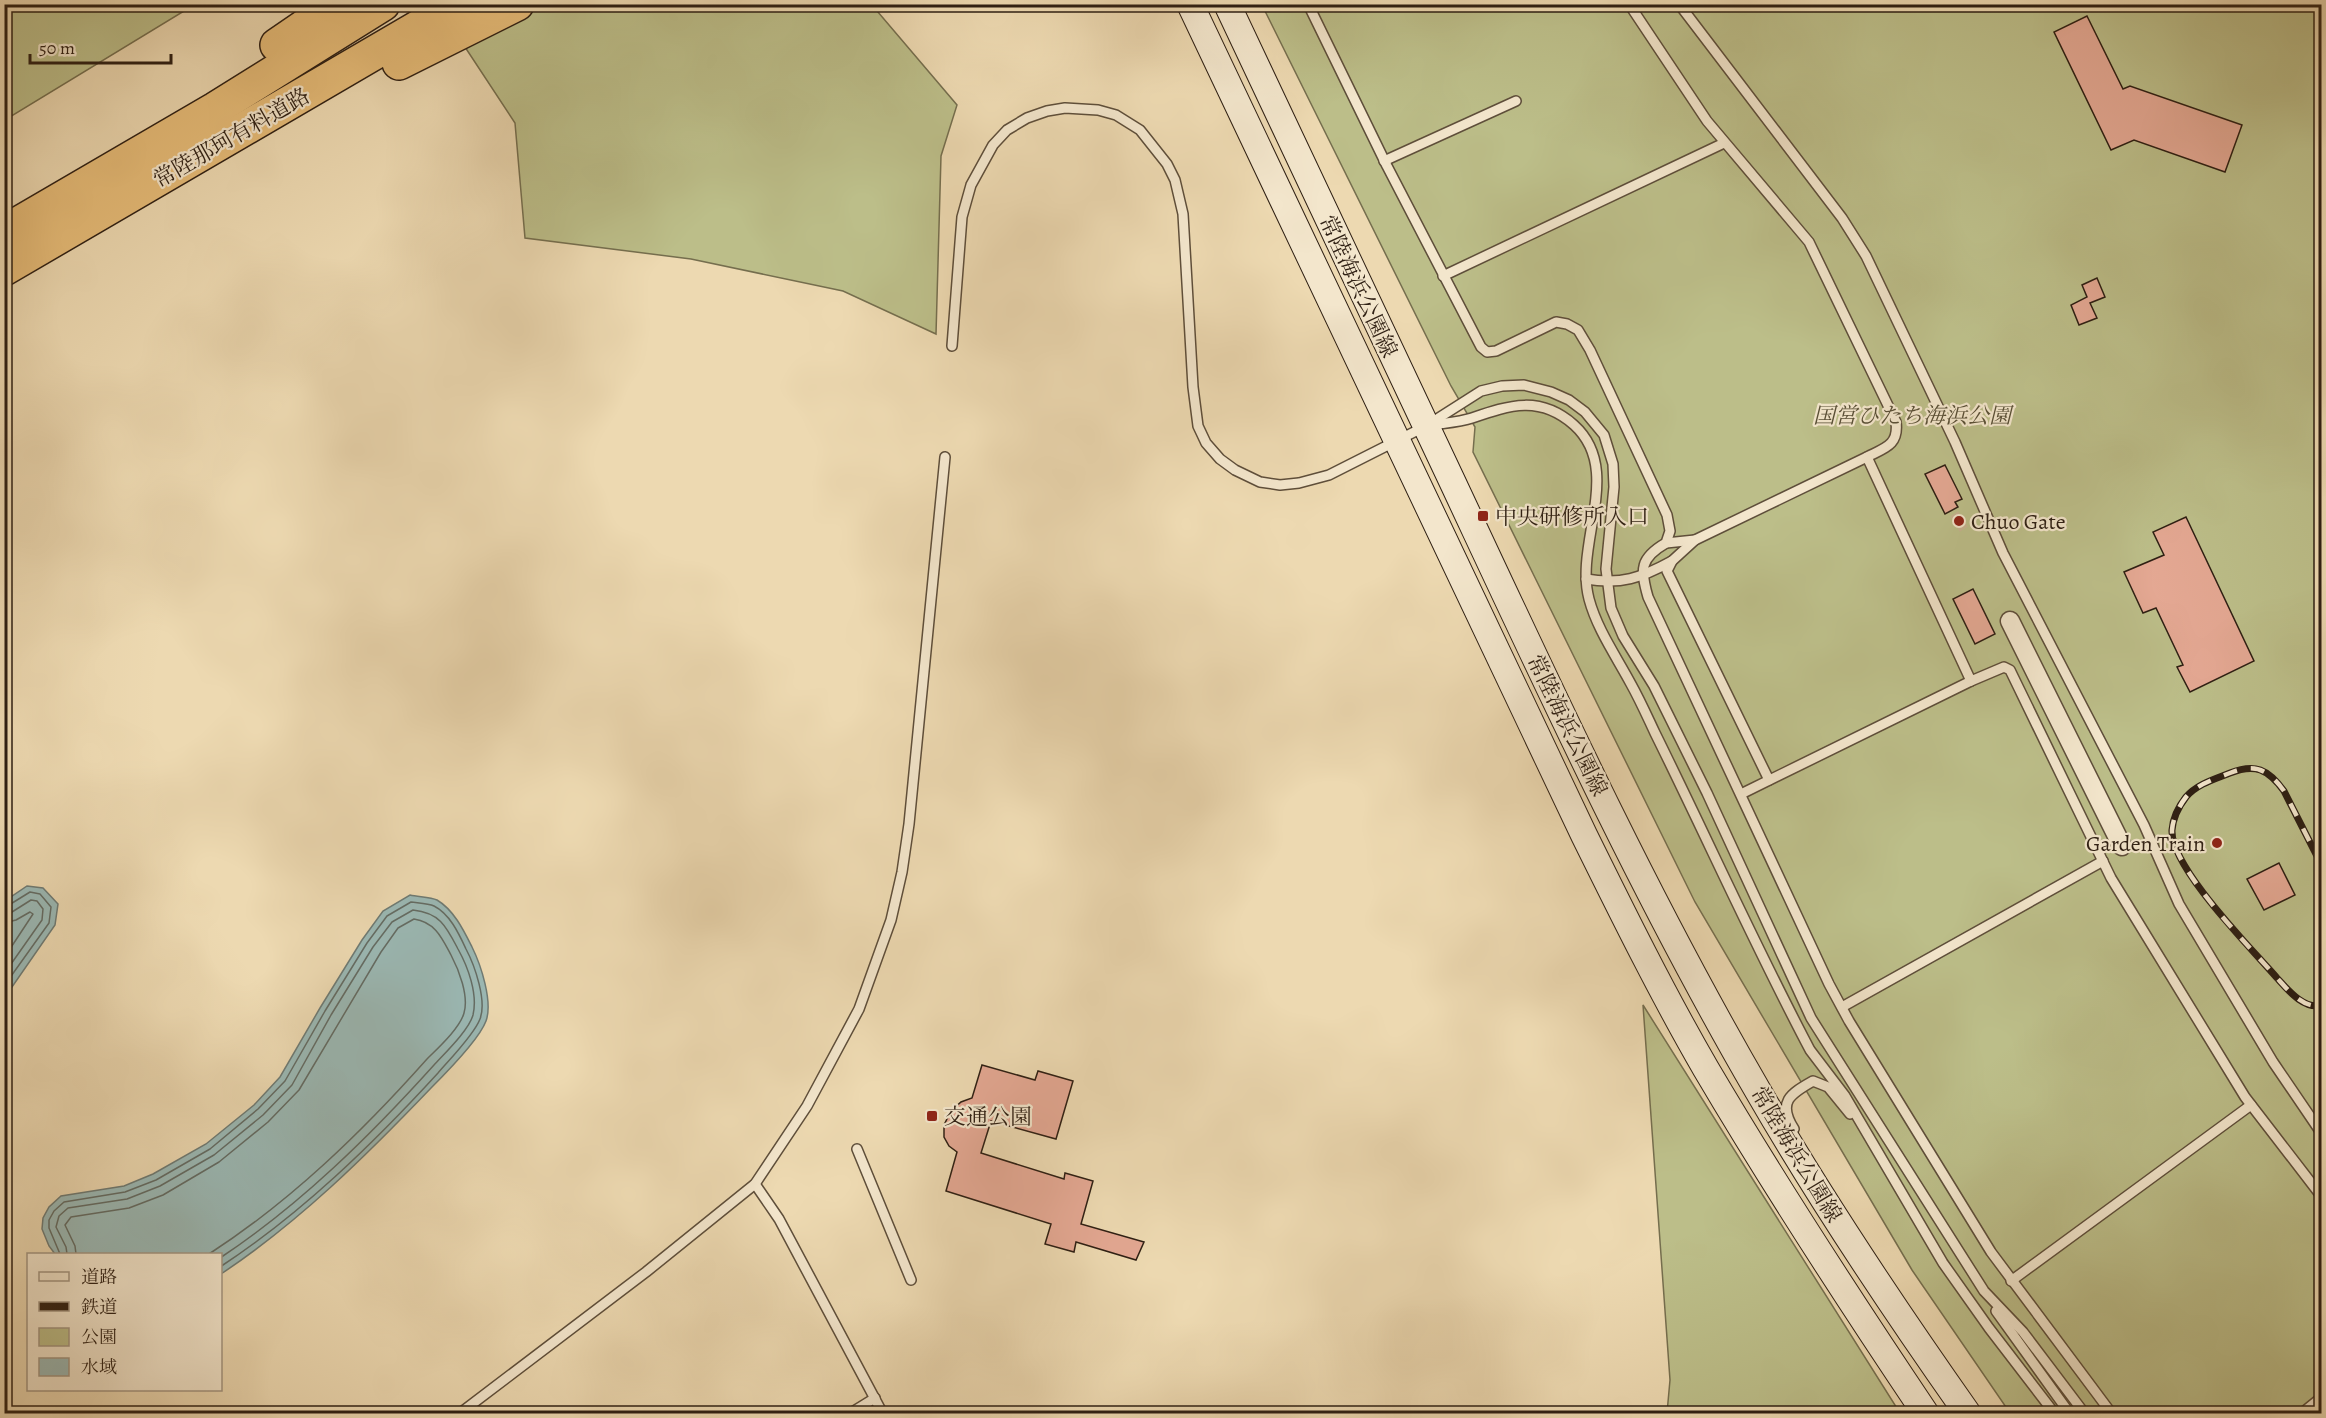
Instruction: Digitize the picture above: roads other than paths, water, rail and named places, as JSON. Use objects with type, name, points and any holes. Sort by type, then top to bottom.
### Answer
[{"type":"highway","points":[[81,187],[205,95],[337,4]]},
{"type":"highway","name":"常陸那珂有料道路","points":[[4,232],[215,109],[383,4]]},
{"type":"highway","name":"常陸那珂有料道路","points":[[4,269],[458,4]]},
{"type":"highway","points":[[79,225],[288,122],[399,62],[517,4]]},
{"type":"main road","name":"常陸海浜公園線","points":[[1190,4],[1584,835],[1644,954],[1706,1068],[1792,1209],[1855,1309],[1926,1413]]},
{"type":"main road","name":"常陸海浜公園線","points":[[1227,4],[1356,282],[1612,818],[1734,1048],[1803,1151],[1880,1286],[1968,1413]]},
{"type":"street","points":[[2010,621],[2122,846]]},
{"type":"lane","points":[[1308,4],[1384,161],[1481,347],[1487,352],[1496,351],[1556,322],[1567,324],[1578,330],[1590,350],[1667,515],[1670,531],[1666,543]]},
{"type":"lane","points":[[1586,579],[1606,583],[1642,576],[1672,561],[1695,540],[1890,446],[1898,433],[1896,422],[1809,242],[1707,121],[1629,4]]},
{"type":"lane","points":[[1679,4],[1842,218],[1866,256],[1955,442],[2003,553],[2144,825],[2179,904],[2273,1062],[2322,1134]]},
{"type":"lane","points":[[1384,161],[1516,101]]},
{"type":"lane","points":[[952,346],[962,217],[970,185],[993,145],[1007,130],[1027,118],[1047,111],[1065,108],[1098,110],[1116,115],[1140,130],[1154,146],[1176,180],[1183,214],[1193,387],[1198,426],[1206,443],[1220,459],[1246,477],[1280,485],[1299,483],[1329,475],[1426,426],[1481,391],[1502,386],[1524,385],[1551,392],[1569,400],[1585,412],[1604,435],[1613,464],[1614,487],[1606,583],[1611,608],[1623,636],[1654,686],[1811,1018],[2015,1340],[2070,1413]]},
{"type":"lane","points":[[1443,276],[1724,143]]},
{"type":"lane","points":[[1426,426],[1471,418],[1512,405],[1524,405],[1541,407],[1559,414],[1584,436],[1591,450],[1598,478],[1587,551],[1586,579],[1589,598],[1598,624],[1632,686],[1810,1050],[1845,1096],[1943,1263],[1989,1328],[2055,1413]]},
{"type":"lane","points":[[459,1413],[646,1272],[755,1184],[807,1106],[842,1045],[874,971],[891,920],[902,873],[909,824],[945,457]]},
{"type":"lane","points":[[1867,457],[1971,681]]},
{"type":"lane","points":[[1695,540],[1666,543],[1654,550],[1645,561],[1642,576],[1648,597],[1842,1007],[1991,1252],[2112,1413]]},
{"type":"lane","points":[[1672,561],[1667,571],[1668,576],[1769,780]]},
{"type":"lane","points":[[1741,794],[1995,669],[2004,667],[2010,670],[2103,861],[2252,1106],[2322,1197]]},
{"type":"lane","points":[[1842,1007],[2103,861]]},
{"type":"lane","points":[[1803,1151],[1786,1109],[1787,1100],[1813,1081],[1828,1087],[1869,1137]]},
{"type":"lane","points":[[2011,1281],[2252,1106]]},
{"type":"lane","points":[[857,1149],[911,1280]]},
{"type":"lane","points":[[755,1184],[779,1220],[883,1413]]},
{"type":"lane","points":[[1984,1291],[2023,1332],[2085,1413]]},
{"type":"lane","points":[[2301,1413],[2322,1397]]},
{"type":"lane","points":[[849,1413],[874,1398]]},
{"type":"water","points":[[27,886],[43,888],[58,904],[55,925],[12,987],[5,993],[5,901]]},
{"type":"water","points":[[410,895],[431,898],[443,904],[466,934],[479,963],[487,994],[488,1013],[477,1037],[407,1113],[305,1210],[278,1233],[222,1273],[222,1253],[54,1253],[42,1229],[43,1218],[49,1207],[61,1196],[124,1186],[153,1174],[206,1144],[254,1105],[280,1077],[362,940],[383,911]]},
{"type":"tunnel","points":[[1955,524],[1963,519]]},
{"type":"railway","points":[[2322,866],[2284,791],[2272,778],[2260,770],[2254,768],[2239,770],[2201,785],[2190,792],[2175,817],[2172,830],[2175,846],[2184,865],[2214,907],[2291,993],[2309,1005],[2322,1005]]},
{"type":"place","name":"中央研修所入口","points":[[1483,516]]},
{"type":"place","name":"Chuo Gate","points":[[1959,521]]},
{"type":"place","name":"Garden Train","points":[[2217,843]]},
{"type":"place","name":"交通公園","points":[[932,1116]]},
{"type":"park label","name":"国営ひたち海浜公園","points":[[1912,415]]}]
